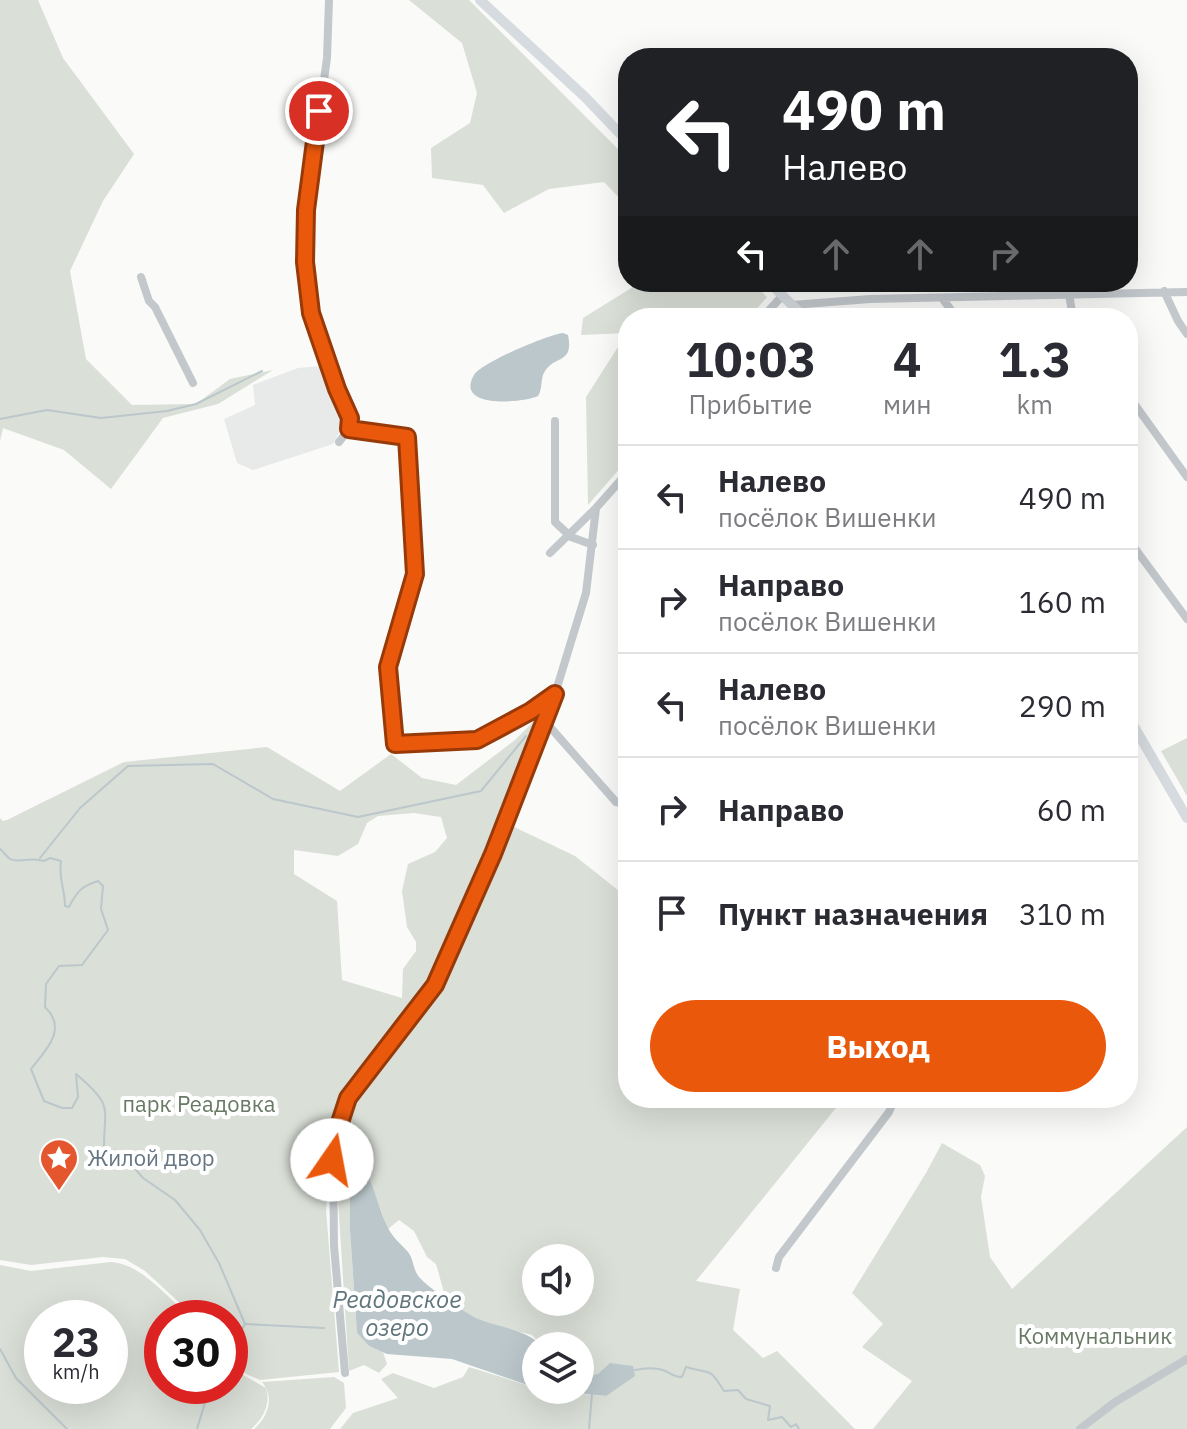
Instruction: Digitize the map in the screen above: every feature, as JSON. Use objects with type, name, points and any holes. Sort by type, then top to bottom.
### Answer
[{"type":"main road","points":[[480,0],[618,132]]},
{"type":"main road","points":[[778,292],[795,308]]},
{"type":"main road","points":[[1138,733],[1187,818]]},
{"type":"street","points":[[329,0],[327,58],[306,210],[305,262],[311,313],[350,418],[349,429],[339,442]]},
{"type":"street","points":[[141,277],[149,301],[186,364],[193,383]]},
{"type":"street","points":[[1164,291],[1187,334]]},
{"type":"street","points":[[792,305],[1132,292]]},
{"type":"street","points":[[1138,292],[1187,292]]},
{"type":"street","points":[[1069,294],[1071,308]]},
{"type":"street","points":[[771,308],[782,296]]},
{"type":"street","points":[[942,298],[950,308]]},
{"type":"street","points":[[1138,409],[1187,477]]},
{"type":"street","points":[[555,421],[555,522],[569,536],[593,545]]},
{"type":"street","points":[[349,429],[407,437],[415,574],[388,667],[395,744],[477,740],[531,711],[555,694]]},
{"type":"street","points":[[550,553],[618,483]]},
{"type":"street","points":[[345,1373],[334,1246],[333,1144],[348,1098],[435,985],[493,854],[555,694],[586,593],[597,507]]},
{"type":"street","points":[[1138,553],[1187,619]]},
{"type":"street","points":[[543,719],[618,802]]},
{"type":"street","points":[[776,1268],[779,1257],[891,1108]]},
{"type":"street","points":[[1080,1429],[1115,1402],[1187,1359]]},
{"type":"shaded area","points":[[322,366],[343,425],[333,444],[253,470],[237,463],[224,419],[255,405],[253,385],[298,368]]},
{"type":"green space","points":[[0,0],[38,0],[63,58],[134,154],[103,201],[70,271],[86,359],[132,405],[196,404],[230,379],[273,370],[218,404],[163,418],[111,489],[64,450],[3,428],[0,441]]},
{"type":"green space","points":[[409,0],[469,0],[618,149],[618,197],[604,182],[549,189],[504,213],[483,185],[432,178],[431,148],[470,123],[477,93],[462,43]]},
{"type":"green space","points":[[625,292],[762,292],[767,297],[758,308],[618,308],[618,333],[581,335],[583,318]]},
{"type":"green space","points":[[618,347],[618,470],[588,505],[586,397]]},
{"type":"green space","name":"парк Реадовка","points":[[540,715],[500,824],[435,967],[343,1101],[331,1144],[326,1210],[339,1372],[260,1380],[248,1375],[248,1300],[176,1300],[145,1271],[125,1259],[103,1257],[31,1265],[0,1260],[0,818],[7,820],[124,762],[267,747],[340,791],[391,754],[422,778],[456,785],[515,740]],"holes":[[[414,813],[441,817],[447,838],[435,852],[408,864],[402,891],[407,927],[416,942],[416,951],[403,969],[402,998],[342,980],[337,901],[294,874],[294,850],[338,856],[358,844],[367,823],[378,816]]]},
{"type":"green space","points":[[1187,738],[1187,796],[1161,751]]},
{"type":"green space","points":[[510,825],[575,856],[618,890],[618,1108],[836,1108],[696,1281],[740,1289],[733,1330],[763,1358],[777,1351],[855,1429],[340,1429],[353,1413],[398,1398],[381,1379],[393,1373],[434,1388],[463,1377],[469,1367],[522,1384],[522,1404],[594,1404],[594,1395],[605,1396],[598,1374],[594,1374],[594,1332],[522,1332],[466,1314],[445,1296],[436,1264],[427,1257],[414,1231],[399,1220],[388,1229],[368,1176],[350,1230],[357,1333],[369,1346],[383,1352],[387,1364],[379,1373],[364,1365],[349,1371],[336,1169],[341,1166],[344,1133],[354,1102],[437,987]]},
{"type":"green space","name":"Коммунальник","points":[[1187,1127],[1187,1429],[873,1429],[912,1381],[862,1347],[883,1324],[852,1293],[942,1143],[980,1165],[985,1176],[981,1197],[990,1257],[1012,1289]]},
{"type":"green space","points":[[111,1262],[144,1275],[172,1300],[144,1300],[144,1404],[248,1404],[248,1378],[266,1388],[267,1405],[262,1416],[251,1429],[0,1429],[0,1265],[31,1271]]},
{"type":"green space","points":[[334,1377],[344,1383],[346,1408],[330,1429],[254,1429],[268,1407],[268,1394],[262,1382]]},
{"type":"water","points":[[563,333],[568,335],[568,351],[545,371],[538,396],[493,401],[473,394],[470,386],[479,370],[515,350]]},
{"type":"water","name":"Реадовское озеро","points":[[368,1176],[388,1228],[410,1254],[420,1278],[470,1315],[522,1334],[522,1383],[452,1359],[387,1354],[369,1346],[357,1333],[350,1184],[358,1177]]},
{"type":"water","points":[[610,1363],[633,1366],[635,1376],[606,1396],[594,1395],[594,1374]]},
{"type":"waterway","points":[[0,419],[47,410],[101,418],[167,411],[196,404],[262,371]]},
{"type":"waterway","points":[[40,858],[80,808],[128,766],[213,764],[273,799],[358,817],[481,791],[526,736]]},
{"type":"waterway","points":[[0,849],[13,860],[44,861],[50,858],[61,861],[65,906],[69,907],[77,893],[88,885],[98,881],[103,886],[101,909],[108,930],[82,965],[59,966],[46,984],[45,1007],[52,1015],[55,1031],[48,1047],[31,1069],[44,1101],[62,1108],[72,1108],[78,1097],[76,1074],[89,1085],[105,1109],[104,1153],[129,1162],[143,1178],[175,1200],[200,1230],[235,1300]]},
{"type":"waterway","points":[[248,1324],[324,1328]]},
{"type":"waterway","points":[[0,1349],[16,1378],[67,1429]]},
{"type":"waterway","points":[[635,1370],[656,1368],[682,1377],[686,1367],[708,1372],[724,1391],[738,1390],[746,1399],[770,1406],[768,1420],[782,1417],[791,1427],[796,1424],[799,1429]]},
{"type":"waterway","points":[[197,1429],[205,1404]]},
{"type":"waterway","points":[[589,1429],[591,1404]]},
{"type":"place","name":"Жилой двор","points":[[59,1192]]},
{"type":"route","points":[[319,111],[306,210],[305,262],[311,313],[350,418],[349,429],[407,437],[415,574],[388,667],[395,744],[477,740],[531,711],[555,694],[493,854],[435,985],[348,1098],[333,1144],[332,1160]]}]
